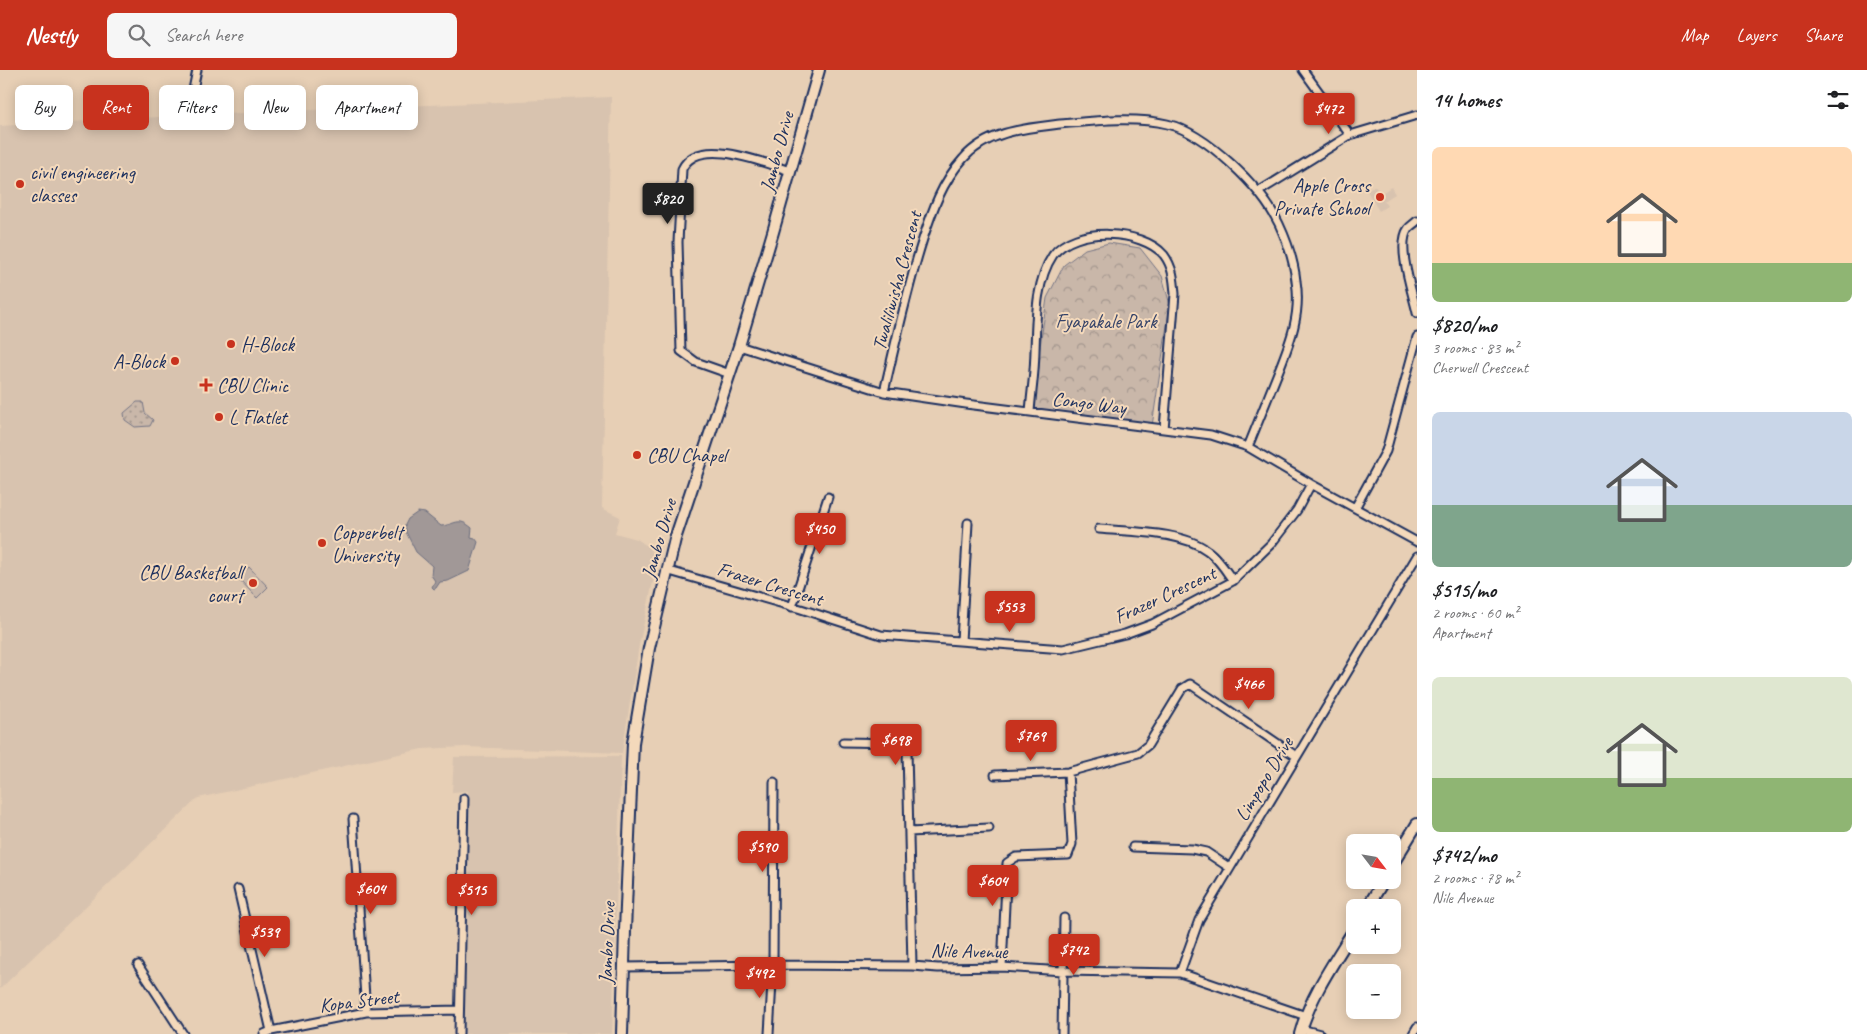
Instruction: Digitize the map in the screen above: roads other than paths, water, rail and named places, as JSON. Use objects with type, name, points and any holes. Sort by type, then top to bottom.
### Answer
[{"type":"main road","name":"Jambo Drive","points":[[622,1034],[633,743],[649,648],[666,570],[675,539],[739,346],[818,70]]},
{"type":"main road","points":[[1401,850],[1417,824]]},
{"type":"main road","points":[[1300,1031],[1320,985],[1346,943]]},
{"type":"street","points":[[194,85],[197,70]]},
{"type":"street","points":[[1303,70],[1350,135]]},
{"type":"street","points":[[1258,192],[1350,135],[1417,115]]},
{"type":"street","name":"Twaliliwisha Crescent","points":[[884,392],[912,273],[933,210],[946,183],[963,159],[980,144],[1023,128],[1068,123],[1146,120],[1181,128],[1196,135],[1221,154],[1258,192],[1278,223],[1289,251],[1296,280],[1298,307],[1293,334],[1248,447]]},
{"type":"street","points":[[730,374],[696,362],[681,351],[678,242],[682,169],[685,162],[690,158],[709,152],[741,156],[790,171]]},
{"type":"street","points":[[1417,222],[1408,229],[1403,242],[1417,314]]},
{"type":"street","points":[[1030,412],[1037,311],[1043,278],[1054,255],[1072,241],[1088,236],[1122,235],[1137,239],[1162,253],[1170,264],[1174,277],[1175,294],[1164,429]]},
{"type":"street","points":[[1355,508],[1386,452],[1417,337]]},
{"type":"street","name":"Congo Way","points":[[739,346],[884,392],[1211,435],[1248,447],[1417,542]]},
{"type":"street","name":"Frazer Crescent","points":[[666,570],[881,635],[1063,649],[1125,634],[1152,624],[1233,581],[1271,544],[1297,510],[1311,484]]},
{"type":"street","points":[[792,607],[828,497]]},
{"type":"street","points":[[961,641],[968,523]]},
{"type":"street","points":[[1099,529],[1156,535],[1191,542],[1208,551],[1221,563],[1233,581]]},
{"type":"street","name":"Limpopo Drive","points":[[1180,973],[1199,920],[1417,556]]},
{"type":"street","points":[[995,774],[1068,772],[1138,753],[1144,750],[1182,689],[1190,684],[1296,756]]},
{"type":"street","points":[[843,742],[900,743],[907,750],[912,966]]},
{"type":"street","points":[[1002,967],[1007,863],[1016,857],[1068,855],[1072,844],[1068,772]]},
{"type":"street","points":[[769,1034],[773,965],[774,782]]},
{"type":"street","points":[[459,1034],[464,798]]},
{"type":"street","points":[[353,819],[366,1012]]},
{"type":"street","points":[[909,832],[989,828]]},
{"type":"street","points":[[1132,847],[1192,849],[1206,852],[1230,868]]},
{"type":"street","points":[[238,889],[271,1031]]},
{"type":"street","points":[[1062,1034],[1064,918]]},
{"type":"street","points":[[138,965],[183,1034]]},
{"type":"street","name":"Nile Avenue","points":[[624,968],[773,965],[912,966],[1180,973],[1306,1016]]},
{"type":"street","name":"Kopa Street","points":[[264,1034],[366,1012],[459,1010]]},
{"type":"street","points":[[1413,1034],[1417,1027]]},
{"type":"street","points":[[1300,1031],[1320,1034]]},
{"type":"place","name":"civil engineering classes","points":[[20,184]]},
{"type":"place","name":"Apple Cross Private School","points":[[1380,197]]},
{"type":"place","name":"H-Block","points":[[231,344]]},
{"type":"place","name":"A-Block","points":[[175,361]]},
{"type":"place","name":"CBU Clinic","points":[[206,385]]},
{"type":"place","name":"L Flatlet","points":[[219,417]]},
{"type":"place","name":"CBU Chapel","points":[[637,455]]},
{"type":"place","name":"Copperbelt University","points":[[322,543]]},
{"type":"place","name":"CBU Basketball court","points":[[253,583]]},
{"type":"park label","name":"Fyapakale Park","points":[[1106,321]]}]
